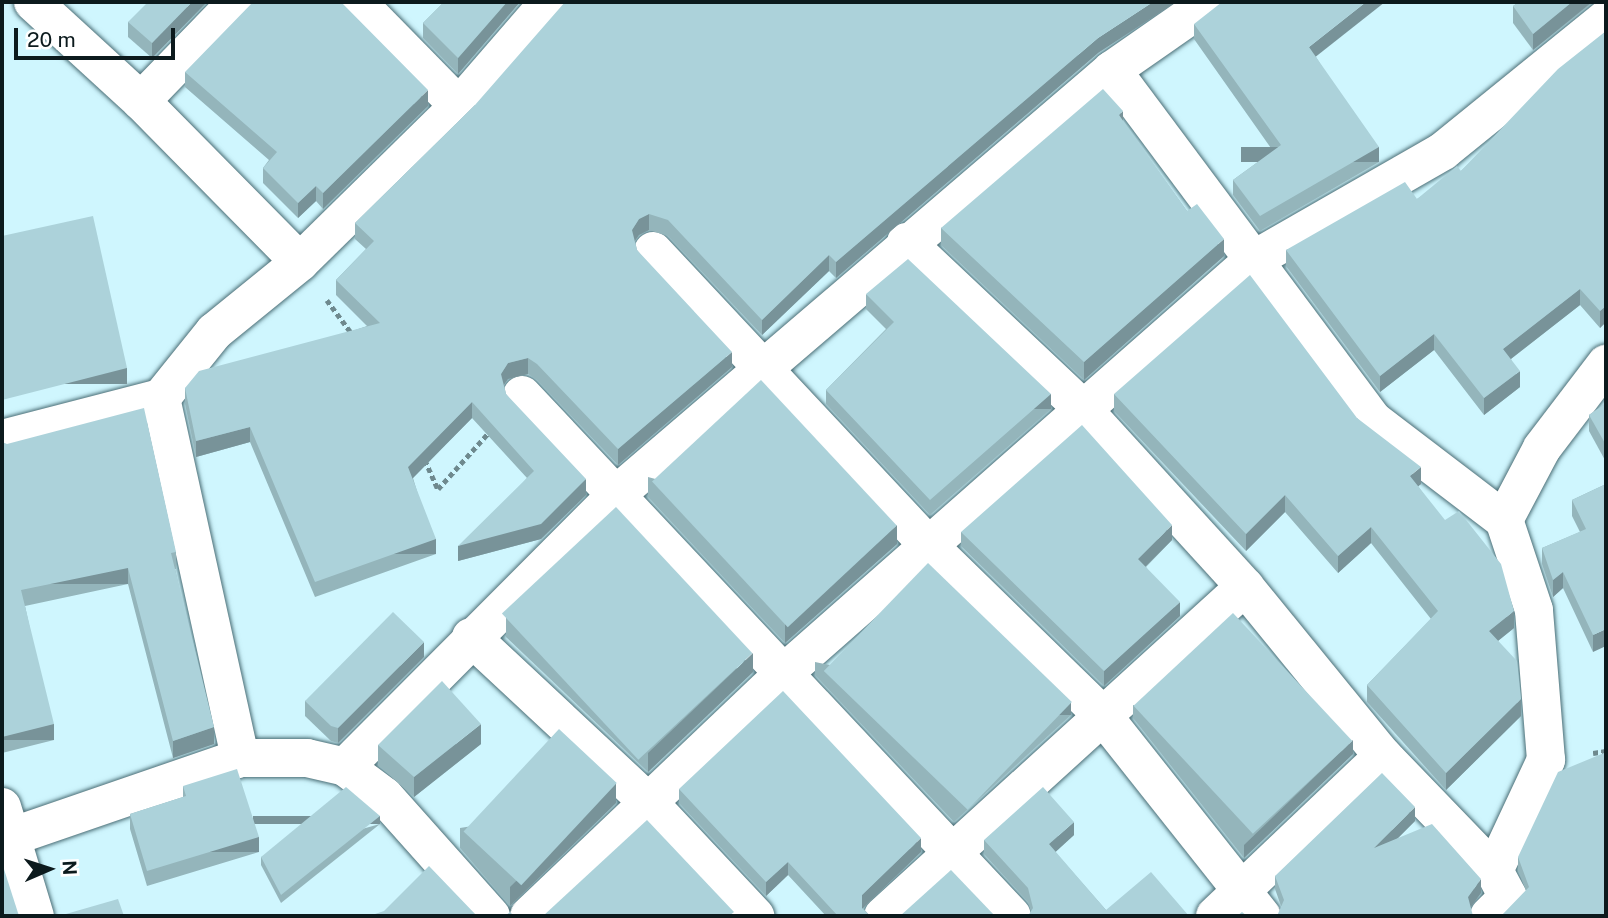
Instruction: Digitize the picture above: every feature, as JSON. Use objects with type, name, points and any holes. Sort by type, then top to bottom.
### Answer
[{"type":"street","points":[[33,2],[141,101],[300,262]]},
{"type":"street","points":[[141,101],[237,2]]},
{"type":"street","points":[[357,2],[459,106]]},
{"type":"street","points":[[2,439],[161,398],[214,332],[300,262],[459,106],[549,2]]},
{"type":"street","points":[[345,767],[618,493],[906,242],[1112,70],[1210,2]]},
{"type":"street","points":[[529,916],[650,804],[785,672],[1080,406],[1253,260],[1443,151],[1606,19]]},
{"type":"street","points":[[1112,70],[1374,421],[1504,520],[1534,610],[1546,760],[1504,900]]},
{"type":"street","points":[[906,242],[1080,406],[1245,587],[1504,900]]},
{"type":"street","points":[[653,251],[766,366],[927,544],[1104,717],[1238,908],[1383,756]]},
{"type":"street","points":[[1504,520],[1542,449],[1606,364]]},
{"type":"street","points":[[522,396],[618,493],[1012,916]]},
{"type":"street","points":[[161,398],[240,758]]},
{"type":"street","points":[[883,916],[956,853],[1245,587]]},
{"type":"street","points":[[471,638],[650,804],[755,916]]},
{"type":"street","points":[[36,916],[5,828],[240,758],[307,758],[345,767],[384,796],[491,916]]},
{"type":"path","points":[[300,262],[359,344]]},
{"type":"path","points":[[422,452],[438,489],[522,396]]},
{"type":"building","points":[[148,2],[192,2],[152,43],[128,22]]},
{"type":"building","points":[[253,2],[341,2],[428,90],[323,193],[316,186],[298,203],[263,168],[277,152],[185,72]]},
{"type":"building","points":[[444,2],[507,2],[458,58],[423,23]]},
{"type":"building","points":[[565,2],[1153,2],[1098,38],[836,262],[829,255],[762,320],[668,220],[649,214],[639,219],[632,230],[637,250],[732,352],[618,449],[537,364],[528,358],[508,363],[501,374],[506,394],[586,479],[541,524],[458,546],[534,471],[472,402],[408,467],[436,539],[315,582],[250,427],[196,441],[185,388],[199,371],[380,323],[336,280],[374,241],[355,223],[475,105]]},
{"type":"building","points":[[1222,2],[1366,2],[1309,47],[1379,147],[1260,216],[1233,180],[1281,145],[1194,24]]},
{"type":"building","points":[[1519,2],[1572,2],[1533,34],[1513,6]]},
{"type":"building","points":[[1606,31],[1606,306],[1600,311],[1580,289],[1503,349],[1520,371],[1484,398],[1434,334],[1380,376],[1286,250],[1405,182],[1417,199],[1457,166],[1461,171],[1558,69]]},
{"type":"building","points":[[1103,89],[1123,111],[1119,115],[1187,211],[1197,204],[1224,239],[1084,362],[941,228]]},
{"type":"building","points":[[93,216],[127,368],[2,400],[2,236]]},
{"type":"building","points":[[908,259],[1051,394],[930,500],[826,390],[894,322],[866,294]]},
{"type":"building","points":[[1250,275],[1357,418],[1421,467],[1410,476],[1445,520],[1459,511],[1501,564],[1514,611],[1489,631],[1517,661],[1521,699],[1446,773],[1367,685],[1438,611],[1371,527],[1338,556],[1285,495],[1246,534],[1114,394]]},
{"type":"building","points":[[761,380],[897,526],[788,627],[652,482]]},
{"type":"building","points":[[1606,403],[1606,445],[1589,415]]},
{"type":"building","points":[[144,408],[176,552],[171,553],[214,727],[173,741],[128,568],[21,590],[54,724],[2,737],[2,442],[7,444]]},
{"type":"building","points":[[1082,425],[1172,525],[1138,559],[1180,602],[1104,671],[961,532]]},
{"type":"building","points":[[1606,484],[1606,629],[1593,635],[1563,572],[1553,580],[1542,548],[1586,529],[1572,500]]},
{"type":"building","points":[[616,507],[752,653],[638,760],[502,613]]},
{"type":"building","points":[[928,563],[1072,702],[968,810],[824,671]]},
{"type":"building","points":[[393,612],[424,642],[338,728],[331,726],[305,701]]},
{"type":"building","points":[[1233,613],[1352,741],[1253,834],[1134,706]]},
{"type":"building","points":[[442,681],[481,724],[414,777],[378,745]]},
{"type":"building","points":[[783,691],[921,838],[862,895],[862,908],[870,916],[838,916],[788,862],[766,882],[679,789]]},
{"type":"building","points":[[559,729],[617,783],[521,885],[464,831]]},
{"type":"building","points":[[1604,753],[1606,916],[1501,916],[1529,887],[1518,857],[1558,772]]},
{"type":"building","points":[[237,769],[259,837],[147,871],[130,814],[186,796],[183,786]]},
{"type":"building","points":[[1382,773],[1415,807],[1374,848],[1432,824],[1481,879],[1468,897],[1473,916],[1277,916],[1284,900],[1275,876]]},
{"type":"building","points":[[346,787],[380,816],[281,895],[261,857]]},
{"type":"building","points":[[1043,787],[1074,822],[1049,844],[1106,910],[1151,872],[1189,916],[1028,916],[1033,908],[1028,888],[984,840]]},
{"type":"building","points":[[647,820],[734,912],[729,916],[543,916]]},
{"type":"building","points":[[2,863],[19,916],[2,916]]},
{"type":"building","points":[[429,866],[477,916],[369,916],[384,911]]},
{"type":"building","points":[[951,870],[995,916],[900,916]]},
{"type":"building","points":[[118,899],[124,916],[59,916]]}]
